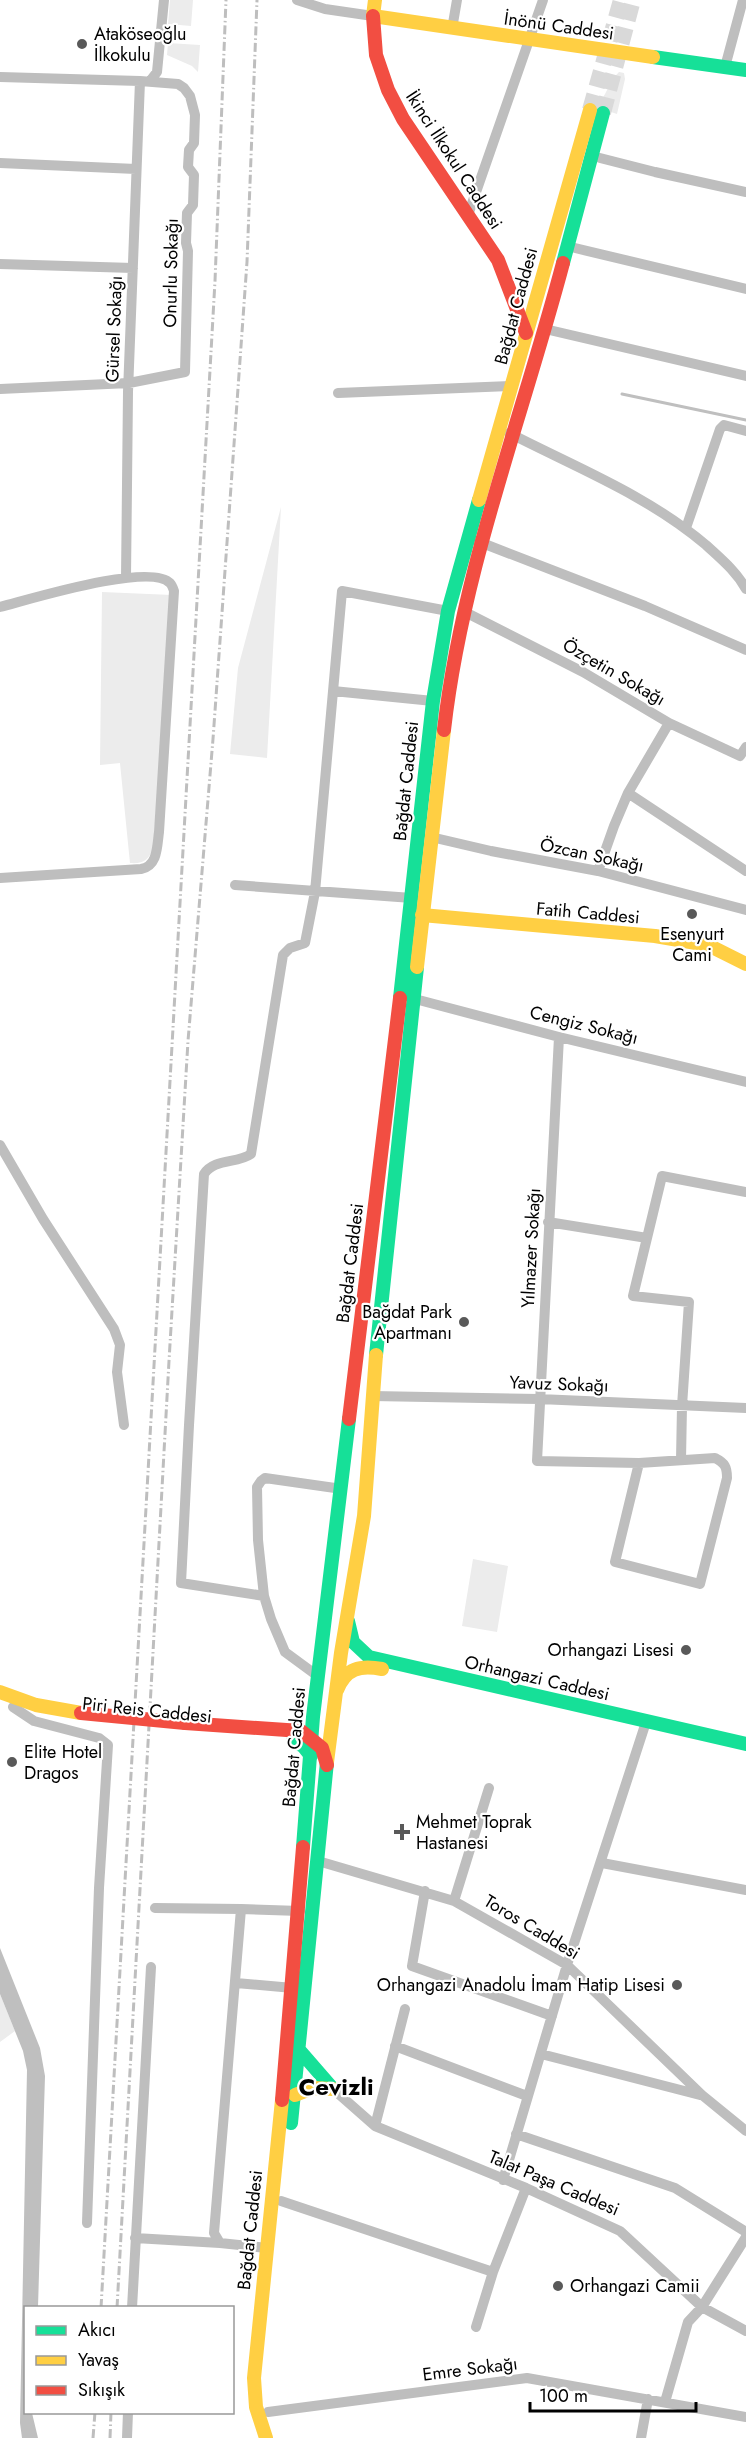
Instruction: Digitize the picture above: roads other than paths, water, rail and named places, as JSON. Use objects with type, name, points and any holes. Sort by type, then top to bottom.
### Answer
[{"type":"main road","name":"İkinci İlkokul Caddesi","points":[[375,0],[373,16],[376,55],[388,90],[403,119],[498,260],[526,333]]},
{"type":"main road","name":"İnönü Caddesi","points":[[373,16],[530,41],[746,70]]},
{"type":"main road","name":"Bağdat Caddesi","points":[[267,2438],[256,2407],[254,2378],[300,1911],[310,1756],[302,1737],[313,1717],[326,1627],[433,701],[448,611],[467,538],[513,386],[526,333],[596,112],[545,329],[463,611],[449,683],[430,837],[372,1396],[364,1516],[341,1653],[327,1765],[300,2051],[281,2201],[264,2374],[267,2412],[277,2438]]},
{"type":"main road","name":"Fatih Caddesi","points":[[422,915],[656,936],[708,945],[746,964]]},
{"type":"main road","points":[[345,1451],[352,1468],[358,1470],[364,1467],[367,1461]]},
{"type":"main road","points":[[339,1508],[354,1500],[361,1505],[364,1516]]},
{"type":"main road","name":"Orhangazi Caddesi","points":[[347,1616],[348,1635],[358,1650],[369,1657],[746,1753]]},
{"type":"main road","points":[[326,1627],[330,1644],[341,1653]]},
{"type":"main road","name":"Orhangazi Caddesi","points":[[341,1653],[365,1665],[646,1726],[746,1744]]},
{"type":"main road","points":[[336,1693],[341,1678],[346,1673],[365,1665]]},
{"type":"main road","name":"Piri Reis Caddesi","points":[[0,1692],[36,1705],[81,1717]]},
{"type":"main road","name":"Piri Reis Caddesi","points":[[0,1701],[13,1707],[81,1717],[302,1737]]},
{"type":"main road","points":[[302,1737],[324,1732],[333,1720]]},
{"type":"main road","points":[[302,1737],[322,1748],[327,1765]]},
{"type":"main road","name":"Talat Paşa Caddesi","points":[[300,2051],[333,2089]]},
{"type":"main road","points":[[295,2095],[308,2087],[333,2089]]},
{"type":"street","name":"Gürsel Sokağı","points":[[126,578],[136,169],[145,81],[157,72],[164,0]]},
{"type":"street","name":"İnönü Caddesi","points":[[297,0],[325,9],[373,16]]},
{"type":"street","points":[[452,29],[457,0]]},
{"type":"street","points":[[468,215],[543,0]]},
{"type":"street","points":[[725,67],[743,0]]},
{"type":"street","points":[[0,78],[145,81]]},
{"type":"street","name":"Onurlu Sokağı","points":[[129,383],[181,374],[186,369],[187,213],[193,205],[194,175],[189,167],[189,150],[194,143],[195,115],[190,96],[184,88],[178,84],[145,81]]},
{"type":"street","points":[[600,158],[746,192]]},
{"type":"street","points":[[0,163],[136,169]]},
{"type":"street","points":[[575,248],[746,289]]},
{"type":"street","points":[[0,264],[133,268]]},
{"type":"street","points":[[545,329],[746,376]]},
{"type":"street","points":[[0,389],[129,383]]},
{"type":"street","points":[[338,393],[513,386]]},
{"type":"street","points":[[686,528],[720,429],[724,425],[746,431]]},
{"type":"street","points":[[500,428],[623,488],[665,513],[727,564],[746,589]]},
{"type":"street","points":[[467,538],[645,606],[746,650]]},
{"type":"street","points":[[0,607],[94,582],[126,578],[163,579],[170,582],[174,591],[156,855],[151,864],[141,869],[0,878]]},
{"type":"street","points":[[264,1596],[182,1583],[204,1174],[214,1165],[242,1159],[251,1154],[283,955],[290,948],[305,943],[315,892],[342,591],[448,611]]},
{"type":"street","name":"Özçetin Sokağı","points":[[463,611],[583,672],[669,723],[740,756],[746,747]]},
{"type":"street","points":[[333,691],[433,701]]},
{"type":"street","points":[[598,871],[628,793],[669,723]]},
{"type":"street","points":[[628,793],[746,871]]},
{"type":"street","name":"Özcan Sokağı","points":[[430,837],[598,871],[746,910]]},
{"type":"street","points":[[235,885],[412,898]]},
{"type":"street","name":"Cengiz Sokağı","points":[[415,999],[559,1037],[746,1082]]},
{"type":"street","name":"Yılmazer Sokağı","points":[[559,1037],[537,1461],[639,1464]]},
{"type":"street","points":[[0,1145],[43,1219],[114,1329],[120,1345],[117,1372],[124,1425]]},
{"type":"street","points":[[681,1460],[689,1302],[633,1296],[647,1238],[663,1176],[746,1192]]},
{"type":"street","points":[[548,1222],[647,1238]]},
{"type":"street","name":"Yavuz Sokağı","points":[[372,1396],[746,1408]]},
{"type":"street","points":[[715,1458],[723,1462],[728,1470],[700,1584],[615,1562],[639,1464],[681,1460],[715,1458]]},
{"type":"street","points":[[318,1677],[285,1652],[271,1619],[264,1596],[258,1540],[257,1487],[265,1478],[342,1489]]},
{"type":"street","points":[[13,1707],[34,1721],[99,1738],[108,1745],[99,1888],[87,2223]]},
{"type":"street","points":[[503,2180],[567,1965],[646,1726]]},
{"type":"street","points":[[454,1901],[489,1788]]},
{"type":"street","name":"Toros Caddesi","points":[[318,1861],[454,1901],[567,1965],[702,2095],[746,2131]]},
{"type":"street","points":[[602,1863],[746,1890]]},
{"type":"street","points":[[425,1892],[412,1966],[552,2016]]},
{"type":"street","points":[[155,1908],[300,1911]]},
{"type":"street","points":[[220,2243],[213,2233],[241,1909]]},
{"type":"street","points":[[132,2306],[151,1967]]},
{"type":"street","points":[[236,1983],[293,1988]]},
{"type":"street","points":[[375,2126],[405,2009]]},
{"type":"street","points":[[395,2046],[527,2096]]},
{"type":"street","points":[[541,2054],[702,2095]]},
{"type":"street","name":"Talat Paşa Caddesi","points":[[333,2089],[375,2126],[526,2188],[620,2231],[702,2307],[746,2331]]},
{"type":"street","points":[[516,2134],[675,2188],[746,2232]]},
{"type":"street","points":[[476,2327],[493,2272],[526,2188]]},
{"type":"street","points":[[281,2201],[493,2272]]},
{"type":"street","points":[[665,2402],[688,2322],[702,2307],[746,2237]]},
{"type":"street","points":[[135,2238],[267,2248]]},
{"type":"street","name":"Emre Sokağı","points":[[267,2412],[527,2378],[746,2417]]},
{"type":"street","points":[[641,2438],[648,2399]]},
{"type":"street","points":[[127,2438],[128,2414]]},
{"type":"waterway","points":[[622,394],[746,420]]},
{"type":"tunnel","points":[[590,110],[621,0]]},
{"type":"tunnel","points":[[603,113],[633,0]]},
{"type":"railway","points":[[101,2306],[215,281],[226,0]]},
{"type":"railway","points":[[117,2306],[188,1041],[213,739],[247,262],[257,0]]},
{"type":"railway","points":[[93,2438],[95,2414]]},
{"type":"railway","points":[[110,2438],[111,2414]]},
{"type":"place","name":"Ataköseoğlu İlkokulu","points":[[82,44]]},
{"type":"place","name":"Esenyurt Cami","points":[[692,914]]},
{"type":"place","name":"Bağdat Park Apartmanı","points":[[464,1322]]},
{"type":"place","name":"Orhangazi Lisesi","points":[[686,1650]]},
{"type":"place","name":"Elite Hotel Dragos","points":[[12,1762]]},
{"type":"place","name":"Mehmet Toprak Hastanesi","points":[[402,1832]]},
{"type":"place","name":"Orhangazi Anadolu İmam Hatip Lisesi","points":[[677,1985]]},
{"type":"place","name":"Orhangazi Camii","points":[[558,2286]]},
{"type":"district","name":"Cevizli","points":[[336,2086]]}]
